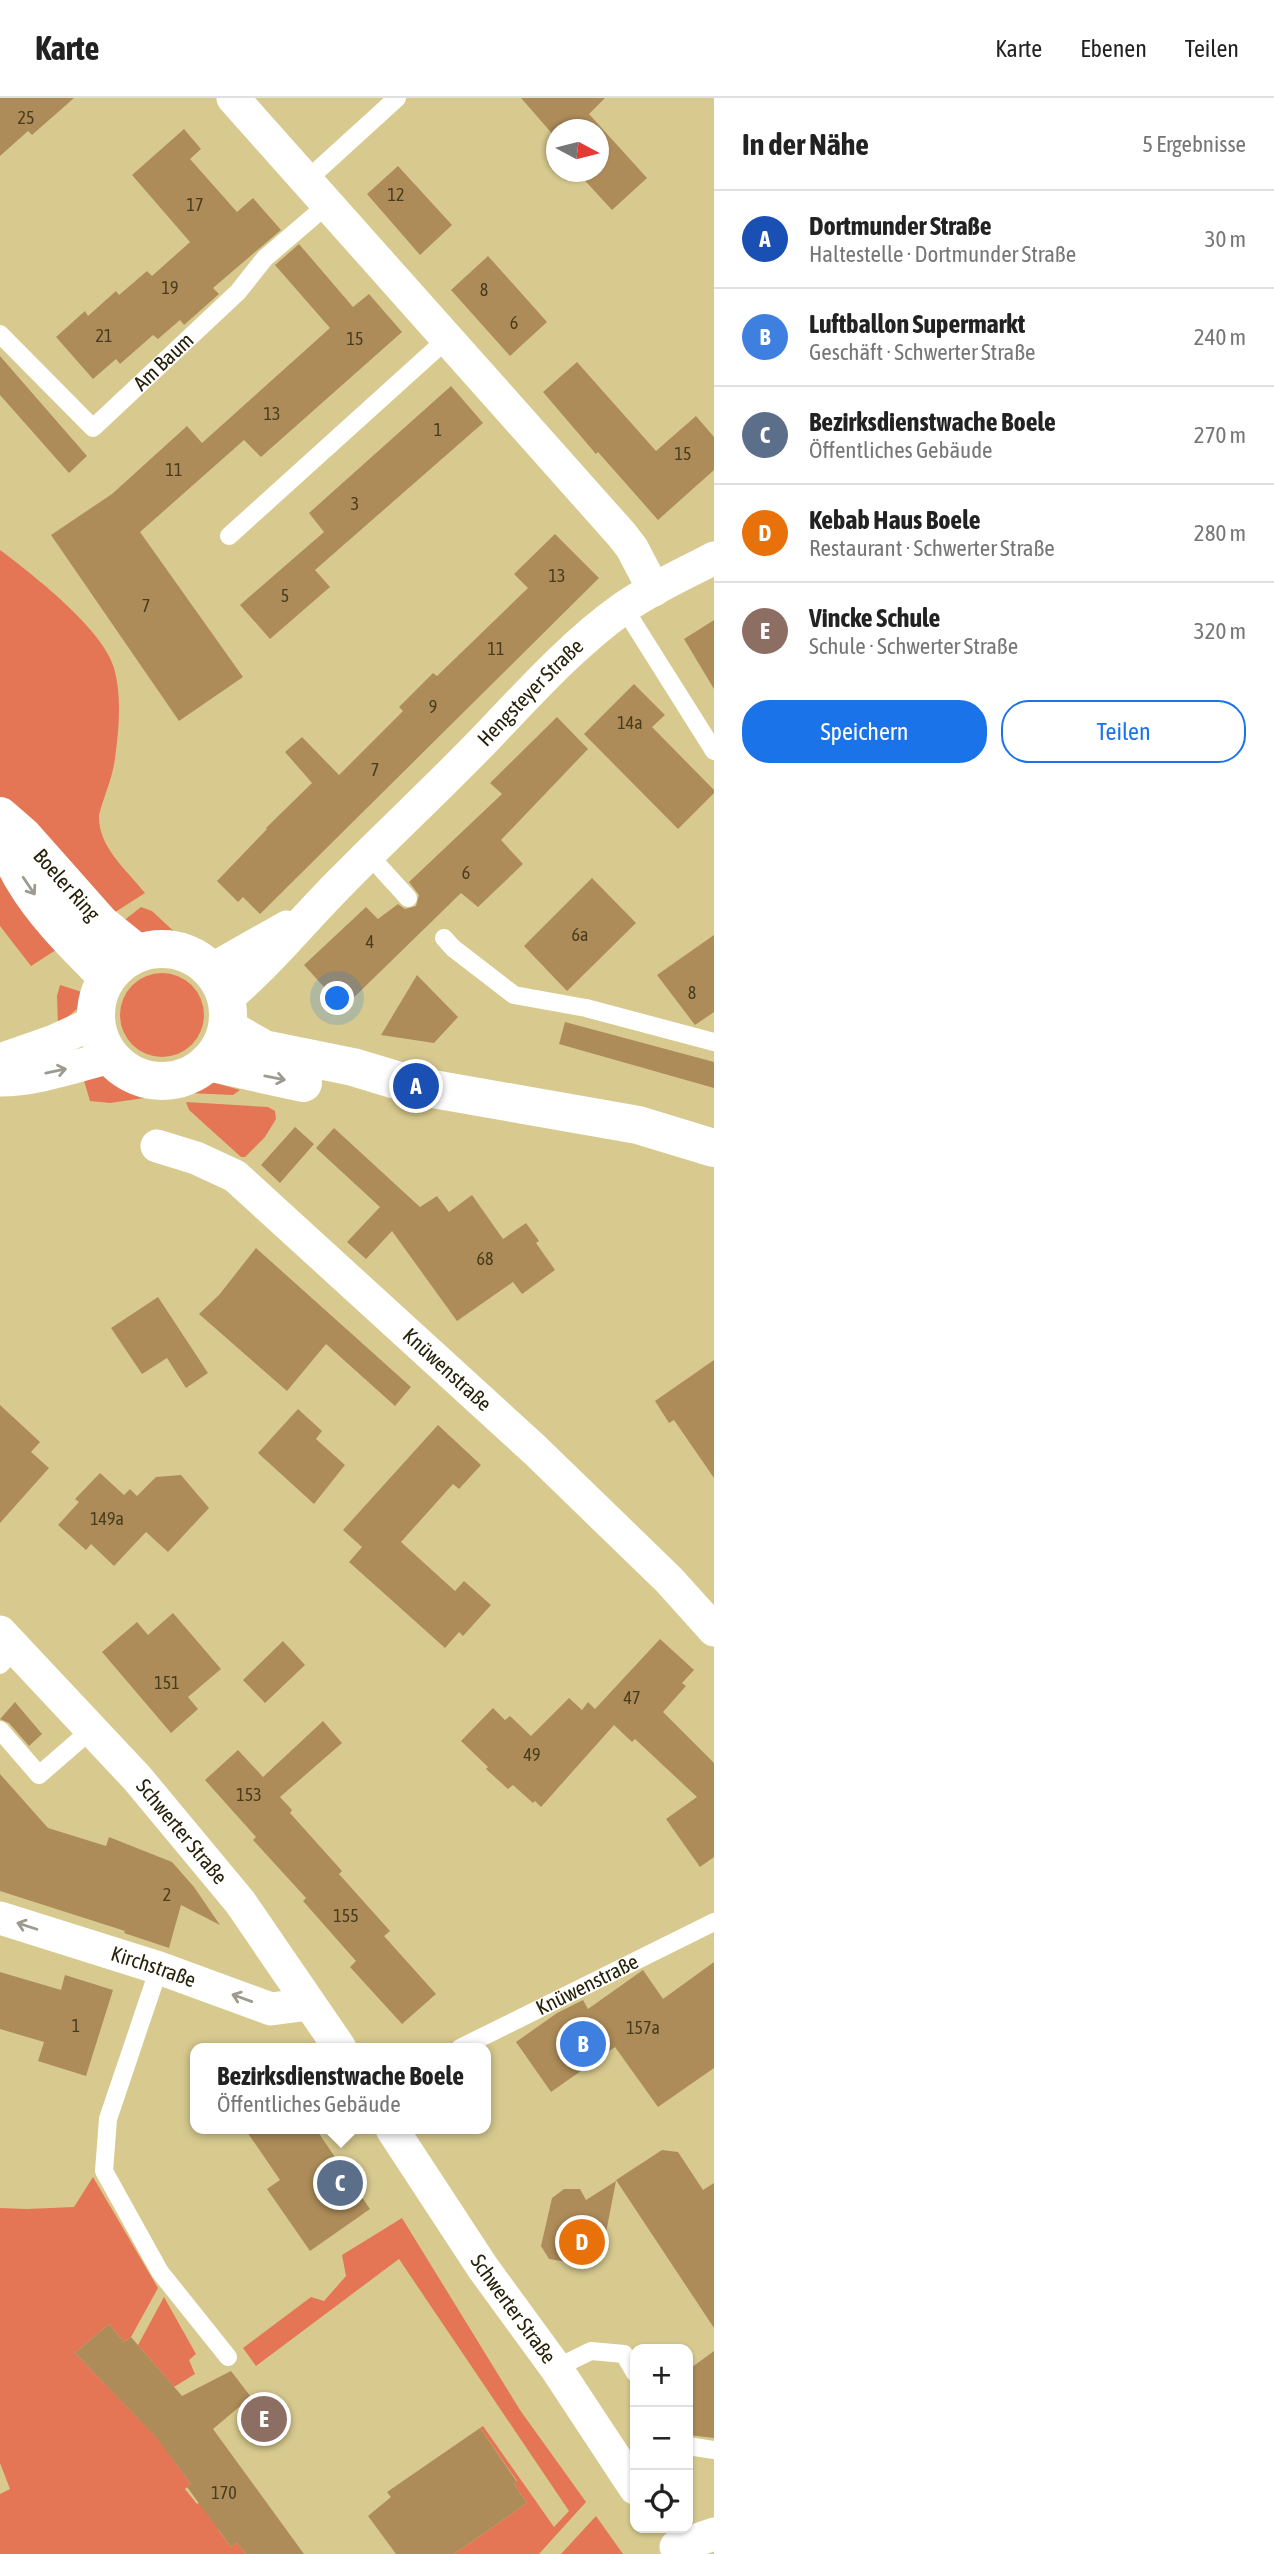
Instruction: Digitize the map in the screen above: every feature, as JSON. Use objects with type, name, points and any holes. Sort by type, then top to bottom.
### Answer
[{"type":"main road","name":"Boeler Ring","points":[[0,816],[23,836],[101,924],[137,953]]},
{"type":"main road","name":"Boeler Ring","points":[[0,825],[25,883],[51,916],[107,977]]},
{"type":"main road","points":[[221,999],[222,1042],[208,1062],[190,1075],[176,1080],[156,1081],[127,1071],[111,1057],[101,1041],[96,1021],[98,995],[107,977],[120,963],[137,953],[152,949],[180,951],[202,962],[221,999],[264,1049],[353,1067],[416,1086],[638,1125],[714,1148]]},
{"type":"main road","points":[[208,1062],[306,1084],[349,1090],[416,1086]]},
{"type":"street","points":[[233,98],[622,535],[632,548],[654,590]]},
{"type":"street","name":"Hengsteyer Straße","points":[[221,999],[252,977],[368,854],[598,628],[624,608],[714,558]]},
{"type":"street","points":[[0,1060],[54,1041],[96,1021]]},
{"type":"street","points":[[0,1080],[35,1076],[111,1057]]},
{"type":"street","name":"Knüwenstraße","points":[[157,1146],[196,1158],[235,1177],[535,1450],[669,1580],[714,1630]]},
{"type":"street","name":"Schwerter Straße","points":[[5,1648],[92,1729],[137,1778],[240,1902],[336,2043]]},
{"type":"street","name":"Kirchstraße","points":[[0,1918],[159,1968],[271,2009],[309,2004]]},
{"type":"street","name":"Schwerter Straße","points":[[395,2134],[483,2268],[556,2368],[630,2480]]},
{"type":"street","points":[[673,2543],[714,2534]]},
{"type":"lane","name":"Am Baum","points":[[0,334],[93,428],[238,292],[397,98]]},
{"type":"lane","points":[[229,536],[448,338]]},
{"type":"lane","points":[[624,608],[714,751]]},
{"type":"lane","points":[[368,854],[408,898]]},
{"type":"lane","points":[[444,938],[514,995],[586,1008],[714,1042]]},
{"type":"lane","points":[[0,1730],[40,1774],[92,1729]]},
{"type":"lane","name":"Knüwenstraße","points":[[470,2043],[714,1922]]},
{"type":"lane","points":[[159,1968],[108,2119],[104,2171],[160,2272],[228,2357]]},
{"type":"lane","points":[[556,2368],[591,2351],[624,2354],[630,2364]]},
{"type":"lane","points":[[693,2447],[714,2449]]},
{"type":"shaded area","points":[[0,550],[82,620],[96,636],[114,668],[119,701],[118,736],[112,772],[99,815],[100,827],[114,857],[145,893],[31,966],[0,926]]},
{"type":"shaded area","points":[[141,907],[152,911],[181,938],[142,936],[122,922]]},
{"type":"shaded area","points":[[154,973],[170,973],[186,980],[197,991],[204,1007],[201,1031],[192,1045],[170,1057],[154,1057],[138,1050],[127,1039],[120,1023],[120,1007],[127,991],[138,980]]},
{"type":"shaded area","points":[[60,985],[85,993],[77,1009],[58,1025],[57,996]]},
{"type":"shaded area","points":[[82,1074],[103,1075],[150,1093],[151,1097],[110,1103],[90,1101]]},
{"type":"shaded area","points":[[209,1081],[240,1090],[233,1095],[188,1093],[188,1090]]},
{"type":"shaded area","points":[[186,1102],[268,1107],[275,1111],[276,1119],[265,1137],[245,1157],[241,1157],[189,1110]]},
{"type":"shaded area","points":[[93,2177],[158,2288],[131,2337],[124,2342],[109,2324],[75,2353],[171,2452],[169,2454],[191,2484],[185,2489],[197,2504],[206,2498],[219,2531],[231,2547],[237,2543],[246,2554],[0,2554],[0,2494],[10,2489],[0,2463],[0,2208],[74,2207]]},
{"type":"shaded area","points":[[402,2218],[520,2410],[586,2502],[539,2554],[454,2554],[527,2503],[514,2484],[517,2481],[480,2428],[483,2426],[554,2527],[569,2511],[399,2259],[256,2366],[243,2348],[311,2297],[324,2301],[346,2276],[342,2255]]},
{"type":"shaded area","points":[[164,2297],[196,2354],[189,2360],[195,2374],[174,2387],[138,2345]]},
{"type":"shaded area","points":[[596,2516],[623,2554],[561,2554]]},
{"type":"building","points":[[0,98],[74,98],[32,135],[28,131],[0,156]]},
{"type":"building","points":[[521,98],[605,98],[589,114],[594,119],[546,119],[546,127]]},
{"type":"building","points":[[184,129],[201,149],[190,159],[237,212],[253,198],[281,230],[213,288],[219,294],[184,325],[180,320],[158,339],[153,335],[120,364],[116,359],[93,379],[56,337],[85,311],[88,316],[116,291],[119,295],[147,271],[152,276],[190,242],[132,175]]},
{"type":"building","points":[[609,136],[647,178],[612,210],[586,182],[609,182]]},
{"type":"building","points":[[398,166],[452,225],[420,255],[367,194]]},
{"type":"building","points":[[299,244],[353,307],[369,294],[402,332],[261,457],[244,440],[140,532],[243,677],[179,721],[51,535],[112,494],[187,426],[202,443],[330,328],[275,265]]},
{"type":"building","points":[[488,256],[547,322],[510,356],[451,290]]},
{"type":"building","points":[[0,356],[87,456],[69,473],[0,395]]},
{"type":"building","points":[[577,362],[656,451],[696,416],[714,437],[714,470],[658,520],[543,392]]},
{"type":"building","points":[[451,386],[483,423],[315,570],[330,587],[270,639],[240,605],[324,532],[309,513]]},
{"type":"building","points":[[555,534],[599,578],[260,914],[243,897],[238,902],[217,881],[312,783],[285,752],[302,737],[339,775],[403,711],[399,707],[433,673],[437,676],[528,588],[514,574]]},
{"type":"building","points":[[714,620],[714,689],[684,639]]},
{"type":"building","points":[[634,684],[665,715],[652,727],[714,790],[678,829],[584,734]]},
{"type":"building","points":[[557,717],[588,749],[501,840],[523,864],[478,907],[461,893],[343,1008],[304,965],[366,907],[378,919],[398,904],[405,909],[416,906],[419,895],[409,882],[502,794],[490,783]]},
{"type":"building","points":[[592,878],[636,923],[567,991],[524,946]]},
{"type":"building","points":[[714,935],[714,1012],[695,1025],[657,975]]},
{"type":"building","points":[[417,975],[458,1017],[434,1043],[381,1035]]},
{"type":"building","points":[[565,1022],[714,1062],[714,1088],[559,1044]]},
{"type":"building","points":[[295,1127],[314,1144],[280,1183],[261,1165]]},
{"type":"building","points":[[334,1128],[420,1207],[437,1196],[449,1212],[472,1195],[503,1239],[526,1223],[555,1270],[522,1294],[513,1282],[457,1321],[392,1231],[366,1259],[347,1242],[380,1207],[316,1148]]},
{"type":"building","points":[[256,1248],[411,1387],[395,1406],[326,1344],[287,1391],[199,1314],[219,1295]]},
{"type":"building","points":[[158,1297],[208,1373],[186,1388],[167,1358],[142,1374],[111,1328]]},
{"type":"building","points":[[714,1360],[714,1478],[674,1420],[669,1423],[655,1401]]},
{"type":"building","points":[[0,1405],[40,1442],[31,1452],[49,1468],[0,1523]]},
{"type":"building","points":[[298,1409],[322,1431],[316,1439],[345,1465],[314,1504],[258,1453]]},
{"type":"building","points":[[438,1425],[481,1465],[459,1489],[453,1484],[401,1542],[455,1591],[464,1581],[491,1605],[463,1636],[459,1632],[445,1648],[349,1562],[362,1547],[343,1530]]},
{"type":"building","points":[[100,1473],[124,1495],[130,1489],[137,1496],[156,1477],[181,1475],[209,1508],[168,1552],[146,1532],[114,1566],[91,1544],[86,1550],[58,1525],[79,1502],[75,1499]]},
{"type":"building","points":[[173,1613],[221,1669],[188,1697],[198,1709],[171,1733],[102,1652],[137,1622],[148,1635]]},
{"type":"building","points":[[660,1639],[694,1670],[682,1683],[686,1686],[663,1712],[714,1763],[714,1857],[700,1867],[666,1819],[697,1797],[635,1739],[632,1742],[614,1725],[541,1807],[513,1785],[508,1789],[461,1741],[493,1708],[505,1720],[510,1716],[531,1736],[569,1698],[582,1710],[588,1702],[595,1709]]},
{"type":"building","points":[[283,1641],[305,1665],[265,1703],[243,1680]]},
{"type":"building","points":[[15,1702],[42,1734],[29,1746],[9,1723],[0,1719]]},
{"type":"building","points":[[323,1721],[342,1743],[280,1797],[292,1810],[290,1813],[342,1871],[339,1874],[390,1931],[384,1936],[436,1994],[402,2024],[350,1967],[356,1961],[303,1901],[306,1898],[253,1840],[256,1837],[205,1780],[238,1750],[263,1777]]},
{"type":"building","points":[[0,1774],[48,1828],[106,1846],[109,1837],[172,1862],[194,1887],[220,1925],[181,1905],[169,1948],[0,1891]]},
{"type":"building","points":[[714,1962],[714,2068],[658,2107],[615,2047],[551,2092],[516,2042],[557,2013],[583,2000],[588,2009],[643,1970],[663,1999]]},
{"type":"building","points":[[0,1972],[61,1990],[65,1975],[113,1990],[86,2076],[38,2061],[44,2042],[0,2029]]},
{"type":"building","points":[[248,2134],[319,2134],[370,2209],[310,2251],[267,2189],[280,2180]]},
{"type":"building","points":[[662,2150],[678,2152],[703,2190],[714,2183],[714,2328],[616,2180]]},
{"type":"building","points":[[616,2181],[603,2248],[590,2260],[577,2255],[567,2262],[549,2259],[541,2246],[552,2198],[564,2189],[580,2189],[586,2200]]},
{"type":"building","points":[[109,2324],[124,2342],[131,2337],[182,2396],[231,2371],[251,2397],[213,2429],[304,2554],[246,2554],[237,2543],[231,2547],[187,2487],[191,2484],[156,2437],[75,2353]]},
{"type":"building","points":[[714,2351],[714,2438],[693,2436],[693,2366]]},
{"type":"building","points":[[480,2428],[517,2482],[514,2484],[527,2503],[454,2554],[396,2554],[368,2516],[391,2497],[387,2492]]},
{"type":"place","name":"Dortmunder Straße","points":[[416,1086]]},
{"type":"place","name":"Luftballon Supermarkt","points":[[583,2044]]},
{"type":"place","name":"Bezirksdienstwache Boele","points":[[340,2183]]},
{"type":"place","name":"Kebab Haus Boele","points":[[582,2242]]},
{"type":"place","name":"Vincke Schule","points":[[264,2419]]}]
